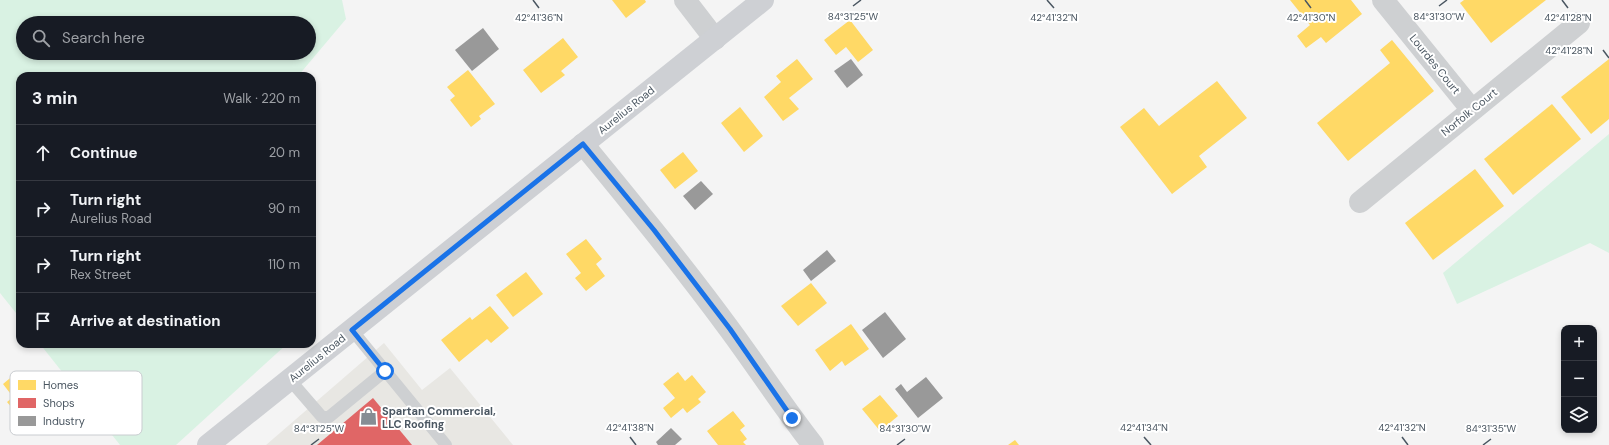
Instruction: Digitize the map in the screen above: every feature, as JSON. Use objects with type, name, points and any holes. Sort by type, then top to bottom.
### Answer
[{"type":"street","points":[[685,0],[715,39]]},
{"type":"street","name":"Aurelius Road","points":[[210,444],[763,0]]},
{"type":"street","name":"Lourdes Court","points":[[1383,0],[1472,110]]},
{"type":"street","name":"Norfolk Court","points":[[1360,202],[1579,23]]},
{"type":"street","points":[[583,144],[659,237],[730,329],[792,418],[813,445]]},
{"type":"lane","points":[[352,330],[446,445]]},
{"type":"lane","points":[[290,380],[322,417],[329,417],[385,371]]},
{"type":"shaded area","points":[[384,343],[422,390],[450,368],[513,445],[266,445]]},
{"type":"green space","points":[[0,0],[342,0],[346,19],[316,55],[316,16],[16,16],[16,60],[311,60],[301,72],[16,72],[16,313],[0,293]]},
{"type":"green space","points":[[1609,134],[1609,253],[1590,243],[1457,304],[1443,273]]},
{"type":"green space","points":[[43,348],[283,348],[176,445],[120,445],[112,435],[142,435],[142,371],[61,371]]},
{"type":"building: Homes","points":[[612,0],[645,0],[646,2],[626,18]]},
{"type":"building: Homes","points":[[1290,0],[1351,0],[1362,14],[1326,43],[1321,37],[1306,48],[1297,36],[1310,25]]},
{"type":"building: Homes","points":[[1464,0],[1546,0],[1491,43],[1460,3]]},
{"type":"building: Homes","points":[[850,20],[873,50],[858,62],[846,47],[836,55],[824,40]]},
{"type":"building: Homes","points":[[563,38],[578,57],[561,71],[565,75],[541,93],[523,70]]},
{"type":"building: Homes","points":[[1392,40],[1434,91],[1348,161],[1317,123],[1390,63],[1380,50]]},
{"type":"building: Homes","points":[[797,59],[813,79],[789,98],[799,109],[783,121],[764,97],[781,82],[776,76]]},
{"type":"building: Homes","points":[[1609,59],[1609,119],[1591,134],[1561,97]]},
{"type":"building: Homes","points":[[468,70],[495,104],[479,116],[481,119],[471,127],[450,100],[455,96],[447,87]]},
{"type":"building: Homes","points":[[1217,81],[1247,118],[1199,156],[1207,167],[1172,194],[1120,127],[1144,108],[1159,126]]},
{"type":"building: Homes","points":[[1552,104],[1581,139],[1513,195],[1484,159]]},
{"type":"building: Homes","points":[[740,107],[763,136],[744,152],[721,123]]},
{"type":"building: Homes","points":[[683,152],[698,171],[675,189],[660,170]]},
{"type":"building: Homes","points":[[1475,169],[1504,206],[1433,260],[1405,223]]},
{"type":"building: Homes","points":[[586,239],[602,259],[596,264],[605,276],[586,291],[575,278],[581,273],[566,254]]},
{"type":"building: Homes","points":[[526,272],[543,294],[513,317],[496,295]]},
{"type":"building: Homes","points":[[811,283],[827,303],[798,326],[781,306]]},
{"type":"building: Homes","points":[[490,306],[509,328],[491,343],[487,339],[459,362],[441,340],[470,317],[472,320]]},
{"type":"building: Homes","points":[[851,324],[869,349],[845,366],[842,361],[830,371],[815,350]]},
{"type":"building: Homes","points":[[678,372],[685,381],[692,375],[706,392],[698,399],[701,402],[687,413],[683,408],[671,418],[663,408],[675,398],[663,384]]},
{"type":"building: Homes","points":[[10,378],[10,393],[3,384]]},
{"type":"building: Homes","points":[[880,395],[898,416],[880,431],[862,409]]},
{"type":"building: Homes","points":[[733,411],[745,426],[740,430],[747,439],[743,442],[746,445],[718,445],[707,431]]},
{"type":"building: Homes","points":[[1015,440],[1019,445],[1008,445]]},
{"type":"building: Shops","points":[[373,398],[412,445],[317,445]]},
{"type":"building: Industry","points":[[483,28],[499,49],[472,71],[455,50]]},
{"type":"building: Industry","points":[[851,59],[863,75],[847,88],[834,71]]},
{"type":"building: Industry","points":[[701,181],[713,194],[695,210],[683,196]]},
{"type":"building: Industry","points":[[827,250],[836,261],[811,281],[803,270]]},
{"type":"building: Industry","points":[[885,312],[906,339],[883,358],[862,330]]},
{"type":"building: Industry","points":[[926,377],[943,398],[918,418],[895,389],[901,384],[907,392]]},
{"type":"building: Industry","points":[[671,428],[682,439],[675,445],[658,445],[656,442]]},
{"type":"place","name":"Spartan Commercial, LLC Roofing","points":[[369,417]]},
{"type":"route","points":[[385,371],[352,330],[583,144],[654,230],[730,329],[792,418]]}]
